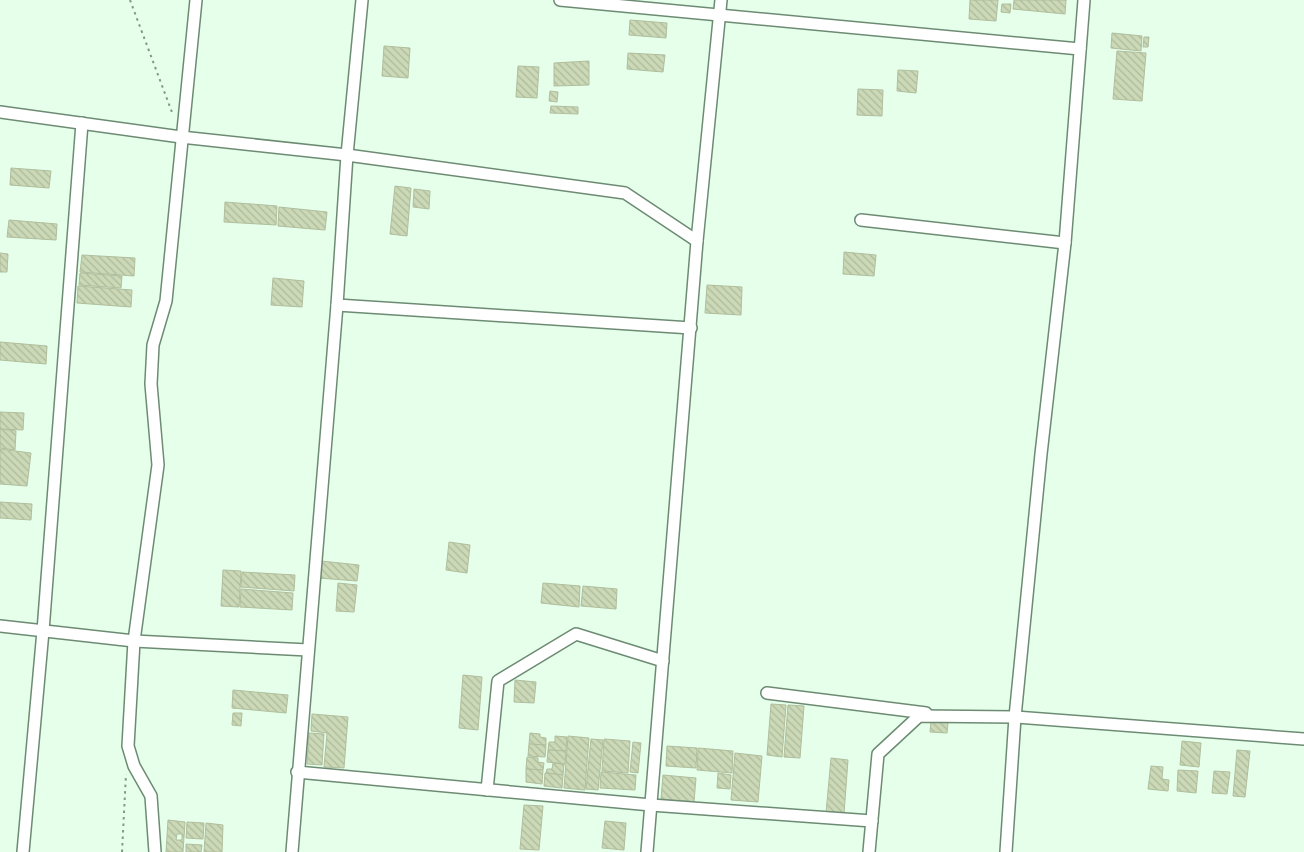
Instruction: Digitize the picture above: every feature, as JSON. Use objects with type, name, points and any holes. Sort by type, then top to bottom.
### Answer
[{"type":"street","points":[[155,852],[151,796],[134,766],[128,746],[134,641],[158,465],[150,384],[153,345],[166,301],[196,0]]},
{"type":"street","points":[[292,852],[297,772],[337,305],[347,155],[362,0]]},
{"type":"street","points":[[560,0],[626,4],[720,16],[1080,49]]},
{"type":"street","points":[[647,852],[697,241],[722,0]]},
{"type":"street","points":[[1006,852],[1015,717],[1041,454],[1065,243],[1084,0]]},
{"type":"street","points":[[0,112],[181,137],[347,155],[625,192],[697,241]]},
{"type":"street","points":[[23,852],[44,631],[82,123]]},
{"type":"street","points":[[861,220],[1065,243]]},
{"type":"street","points":[[337,305],[691,328]]},
{"type":"street","points":[[0,626],[134,641],[308,650]]},
{"type":"street","points":[[487,790],[498,680],[576,634],[663,661]]},
{"type":"street","points":[[767,693],[948,716]]},
{"type":"street","points":[[869,852],[878,754],[919,716],[1015,717],[1304,739]]},
{"type":"street","points":[[297,772],[651,805],[872,821]]},
{"type":"path","points":[[130,0],[174,118]]},
{"type":"path","points":[[122,852],[127,765]]},
{"type":"building","points":[[970,0],[998,0],[996,21],[969,19]]},
{"type":"building","points":[[1014,0],[1066,0],[1065,14],[1013,9]]},
{"type":"building","points":[[1002,4],[1011,4],[1010,13],[1001,12]]},
{"type":"building","points":[[630,20],[667,23],[666,38],[629,35]]},
{"type":"building","points":[[1112,33],[1142,36],[1141,51],[1111,48]]},
{"type":"building","points":[[1144,37],[1149,37],[1148,47],[1143,47]]},
{"type":"building","points":[[384,46],[410,48],[408,78],[382,76]]},
{"type":"building","points":[[1117,51],[1146,53],[1142,101],[1113,99]]},
{"type":"building","points":[[628,53],[665,55],[663,72],[627,69]]},
{"type":"building","points":[[589,61],[589,85],[554,86],[554,63]]},
{"type":"building","points":[[518,66],[539,67],[537,98],[516,97]]},
{"type":"building","points":[[898,70],[918,71],[916,93],[897,91]]},
{"type":"building","points":[[858,89],[883,90],[882,116],[857,115]]},
{"type":"building","points":[[550,91],[558,92],[557,102],[549,101]]},
{"type":"building","points":[[551,106],[578,107],[578,114],[550,113]]},
{"type":"building","points":[[11,168],[51,171],[49,188],[10,185]]},
{"type":"building","points":[[395,186],[411,188],[407,236],[390,234]]},
{"type":"building","points":[[414,189],[430,191],[429,209],[413,207]]},
{"type":"building","points":[[225,202],[277,206],[276,225],[224,222]]},
{"type":"building","points":[[279,207],[327,212],[325,230],[278,226]]},
{"type":"building","points":[[9,220],[57,224],[56,240],[7,237]]},
{"type":"building","points":[[844,252],[876,255],[874,276],[843,274]]},
{"type":"building","points":[[0,253],[8,254],[7,272],[0,272]]},
{"type":"building","points":[[82,255],[135,258],[134,276],[80,272]]},
{"type":"building","points":[[80,273],[122,276],[121,288],[79,285]]},
{"type":"building","points":[[273,278],[304,281],[302,307],[271,305]]},
{"type":"building","points":[[707,285],[742,287],[741,315],[705,313]]},
{"type":"building","points":[[78,286],[132,290],[131,307],[77,303]]},
{"type":"building","points":[[0,342],[47,346],[46,364],[0,360]]},
{"type":"building","points":[[0,412],[24,413],[23,430],[0,429]]},
{"type":"building","points":[[0,429],[16,431],[15,450],[0,448]]},
{"type":"building","points":[[0,449],[31,453],[27,486],[0,484]]},
{"type":"building","points":[[0,502],[32,504],[31,520],[0,518]]},
{"type":"building","points":[[449,542],[470,545],[467,573],[446,570]]},
{"type":"building","points":[[321,561],[359,565],[357,581],[319,578]]},
{"type":"building","points":[[223,570],[241,571],[239,607],[221,606]]},
{"type":"building","points":[[242,572],[295,575],[294,591],[241,587]]},
{"type":"building","points":[[338,583],[357,585],[354,612],[336,611]]},
{"type":"building","points":[[543,583],[580,586],[579,607],[541,603]]},
{"type":"building","points":[[583,586],[617,589],[616,609],[581,606]]},
{"type":"building","points":[[241,589],[293,593],[292,610],[240,607]]},
{"type":"building","points":[[463,675],[482,677],[478,730],[459,728]]},
{"type":"building","points":[[515,680],[536,682],[534,703],[514,702]]},
{"type":"building","points":[[233,690],[288,695],[286,713],[232,708]]},
{"type":"building","points":[[771,704],[786,705],[782,757],[767,755]]},
{"type":"building","points":[[788,705],[804,706],[800,758],[784,757]]},
{"type":"building","points":[[233,713],[242,713],[241,726],[232,725]]},
{"type":"building","points":[[312,714],[348,717],[344,768],[324,767],[327,733],[311,731]]},
{"type":"building","points":[[931,721],[948,722],[947,733],[930,732]]},
{"type":"building","points":[[309,733],[324,734],[322,765],[307,764]]},
{"type":"building","points":[[530,733],[540,734],[540,737],[546,738],[546,745],[529,744]]},
{"type":"building","points":[[555,736],[567,737],[566,751],[548,750],[549,742],[555,742]]},
{"type":"building","points":[[568,736],[589,738],[585,790],[564,788]]},
{"type":"building","points":[[591,739],[603,740],[598,790],[586,789]]},
{"type":"building","points":[[604,739],[630,741],[628,773],[602,771]]},
{"type":"building","points":[[1182,741],[1201,743],[1199,767],[1180,765]]},
{"type":"building","points":[[633,742],[641,743],[638,773],[630,772]]},
{"type":"building","points":[[529,744],[546,745],[545,757],[528,756]]},
{"type":"building","points":[[667,746],[697,748],[696,768],[666,766]]},
{"type":"building","points":[[698,748],[733,751],[732,773],[697,770]]},
{"type":"building","points":[[548,750],[566,751],[565,764],[547,762]]},
{"type":"building","points":[[1237,750],[1250,751],[1245,797],[1233,796]]},
{"type":"building","points":[[735,753],[762,756],[758,802],[731,800]]},
{"type":"building","points":[[527,757],[538,758],[538,762],[544,763],[543,770],[526,769]]},
{"type":"building","points":[[831,758],[848,760],[844,814],[826,813]]},
{"type":"building","points":[[553,763],[564,764],[563,775],[546,773],[547,769],[552,769]]},
{"type":"building","points":[[1151,766],[1163,767],[1162,779],[1169,780],[1168,791],[1148,789]]},
{"type":"building","points":[[526,769],[543,770],[542,784],[526,782]]},
{"type":"building","points":[[1178,770],[1198,771],[1196,793],[1177,791]]},
{"type":"building","points":[[1214,771],[1230,772],[1227,794],[1212,793]]},
{"type":"building","points":[[601,772],[636,775],[635,790],[600,788]]},
{"type":"building","points":[[545,773],[563,775],[562,788],[544,786]]},
{"type":"building","points":[[718,773],[731,775],[730,789],[717,788]]},
{"type":"building","points":[[663,775],[696,778],[694,802],[661,799]]},
{"type":"building","points":[[524,805],[543,806],[539,850],[520,849]]},
{"type":"building","points":[[168,820],[185,822],[183,852],[166,852]],"holes":[[[177,834],[182,834],[182,840],[176,840]]]},
{"type":"building","points":[[605,821],[626,823],[624,850],[602,848]]},
{"type":"building","points":[[187,822],[204,823],[203,839],[186,838]]},
{"type":"building","points":[[206,823],[223,825],[222,852],[204,852]]},
{"type":"building","points":[[186,844],[202,845],[201,852],[186,852]]}]
